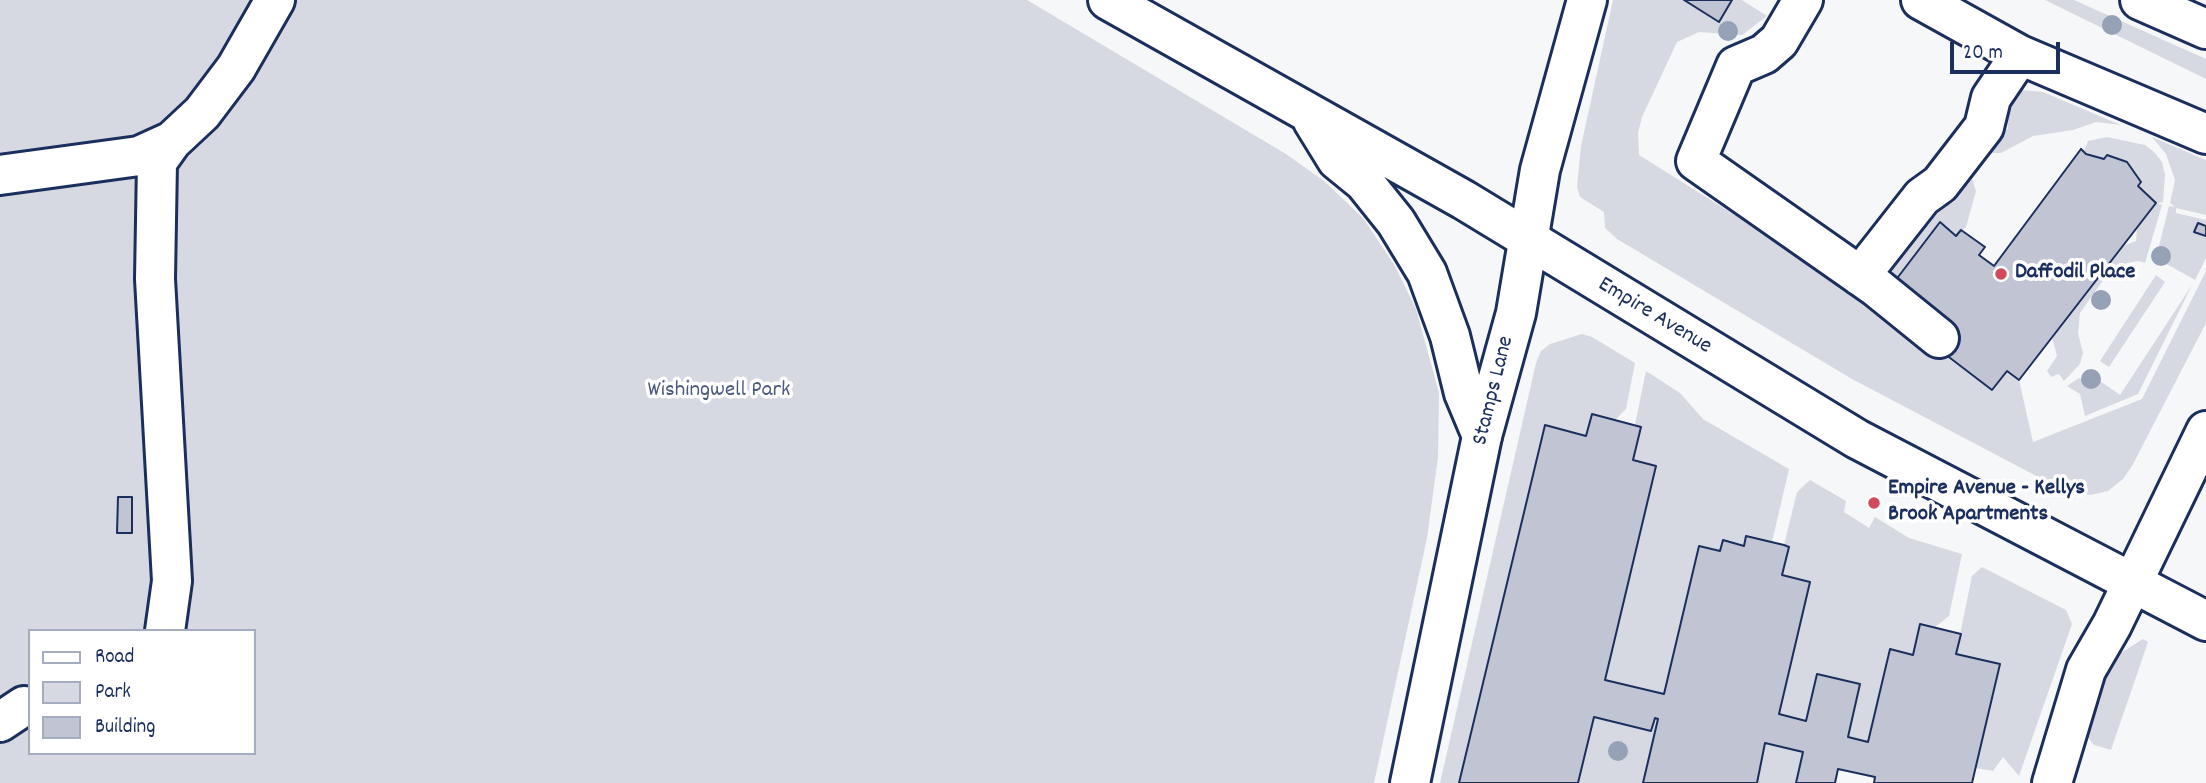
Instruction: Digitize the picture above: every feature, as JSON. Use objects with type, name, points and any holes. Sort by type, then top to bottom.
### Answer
[{"type":"main road","points":[[165,629],[172,581],[155,279],[157,162],[172,141],[202,113],[236,68],[275,0]]},
{"type":"main road","name":"Empire Avenue","points":[[1108,0],[1310,116],[1464,200],[1857,439],[2206,621]]},
{"type":"main road","name":"Stamps Lane","points":[[1410,783],[1482,436],[1516,313],[1540,170],[1587,0]]},
{"type":"main road","points":[[1803,0],[1779,41],[1764,54],[1737,66],[1696,161],[1860,276],[1939,338]]},
{"type":"main road","points":[[1921,0],[2021,55],[2206,134]]},
{"type":"main road","points":[[2140,0],[2206,29]]},
{"type":"main road","points":[[1860,276],[1922,197],[1940,184],[1984,127],[1992,98],[2021,55]]},
{"type":"main road","points":[[1310,116],[1337,160],[1364,182],[1396,222],[1421,262],[1450,336],[1464,393],[1482,436]]},
{"type":"main road","points":[[0,175],[139,156],[172,141]]},
{"type":"main road","points":[[2052,783],[2086,670],[2206,431]]},
{"type":"main road","points":[[0,722],[28,706]]},
{"type":"green space","name":"Wishingwell Park","points":[[0,0],[1027,0],[1286,154],[1324,181],[1363,218],[1395,266],[1416,309],[1439,393],[1438,457],[1427,538],[1374,783],[0,783]]},
{"type":"green space","points":[[1613,0],[1684,0],[1718,22],[1732,0],[1742,0],[1767,16],[1742,35],[1699,32],[1677,42],[1642,117],[1638,133],[1639,155],[1840,281],[1992,390],[2007,371],[2019,380],[2033,442],[2142,399],[2206,271],[2206,323],[2123,479],[2108,491],[2090,495],[2061,489],[1852,379],[1617,239],[1605,228],[1604,212],[1580,197],[1577,187],[1581,146]]},
{"type":"green space","points":[[2045,0],[2074,0],[2206,59],[2206,79]]},
{"type":"green space","points":[[2022,90],[2043,92],[2121,125],[2096,122],[2073,130],[2033,136],[2001,153],[1990,153],[2008,128],[2008,112],[2012,99]]},
{"type":"green space","points":[[2107,137],[2145,145],[2154,152],[2162,162],[2165,175],[2163,202],[2157,203],[2162,205],[2145,263],[2127,263],[2106,276],[2080,313],[2078,333],[2083,353],[2080,364],[2064,381],[2059,374],[2051,377],[2047,371],[2057,356],[2052,337],[2123,246],[2136,241],[2137,228],[2156,204],[2138,186],[2141,182],[2127,162],[2107,155],[2104,159],[2084,152],[2088,141]]},
{"type":"green space","points":[[2152,137],[2206,160],[2206,215],[2176,208],[2176,213],[2206,220],[2206,258],[2195,280],[2156,258],[2169,206],[2175,207],[2170,203],[2175,180],[2166,154]]},
{"type":"green space","points":[[1972,179],[1976,191],[1966,227],[1956,236],[1939,223],[1896,280],[1892,280],[1892,268],[1897,259],[1934,211],[1954,202]]},
{"type":"green space","points":[[2156,275],[2165,282],[2109,367],[2100,361]]},
{"type":"green space","points":[[2192,285],[2138,394],[2085,416],[2080,394],[2067,386],[2079,378],[2088,385],[2100,381],[2120,395]]},
{"type":"green space","points":[[1582,334],[1592,337],[1635,363],[1626,409],[1615,420],[1592,415],[1586,436],[1545,426],[1459,783],[1440,783],[1536,363],[1541,351],[1550,344]]},
{"type":"green space","points":[[1646,371],[1680,393],[1703,419],[1789,469],[1772,542],[1747,536],[1744,546],[1720,551],[1699,546],[1664,694],[1605,680],[1656,466],[1633,460],[1641,427],[1635,425]]},
{"type":"green space","points":[[1810,480],[1846,501],[1844,512],[1869,528],[1875,517],[1909,538],[1962,554],[1949,616],[1935,627],[1920,624],[1913,655],[1889,649],[1868,742],[1848,737],[1860,684],[1817,674],[1806,721],[1779,714],[1810,582],[1782,575],[1789,547],[1784,545],[1797,492]]},
{"type":"green space","points":[[1982,567],[2066,610],[2072,624],[2019,776],[2003,757],[1993,771],[1976,768],[2000,664],[1956,654],[1972,576]]},
{"type":"green space","points":[[2143,639],[2148,642],[2111,750],[2094,745],[2083,731],[2093,694],[2116,656]]},
{"type":"green space","points":[[1594,717],[1651,731],[1655,718],[1658,719],[1643,783],[1578,783]]},
{"type":"green space","points":[[1765,743],[1803,752],[1796,783],[1757,783]]},
{"type":"building","points":[[1684,0],[1732,0],[1719,22]]},
{"type":"building","name":"Daffodil Place","points":[[2081,149],[2086,154],[2104,159],[2107,155],[2127,162],[2141,182],[2138,186],[2156,203],[2019,380],[2007,371],[1992,390],[1933,345],[1951,323],[1895,281],[1940,222],[1956,236],[1961,230],[1985,247],[1979,255],[1994,266]]},
{"type":"building","points":[[2198,223],[2206,226],[2206,236],[2194,232]]},
{"type":"building","points":[[1592,414],[1641,427],[1633,460],[1656,466],[1605,680],[1664,694],[1699,546],[1720,551],[1723,540],[1744,546],[1746,536],[1784,545],[1789,547],[1782,575],[1810,582],[1779,714],[1806,721],[1817,674],[1860,684],[1848,737],[1868,742],[1890,649],[1913,655],[1920,624],[1961,634],[1956,654],[2000,664],[1972,783],[1874,783],[1875,777],[1838,769],[1835,783],[1796,783],[1803,752],[1765,743],[1757,783],[1643,783],[1658,719],[1655,718],[1651,731],[1594,717],[1578,783],[1459,783],[1545,425],[1586,436]]},
{"type":"building","points":[[118,497],[132,497],[132,533],[117,533]]},
{"type":"place","name":"Daffodil Place","points":[[2001,274]]},
{"type":"place","name":"Empire Avenue - Kellys Brook Apartments","points":[[1874,503]]}]
